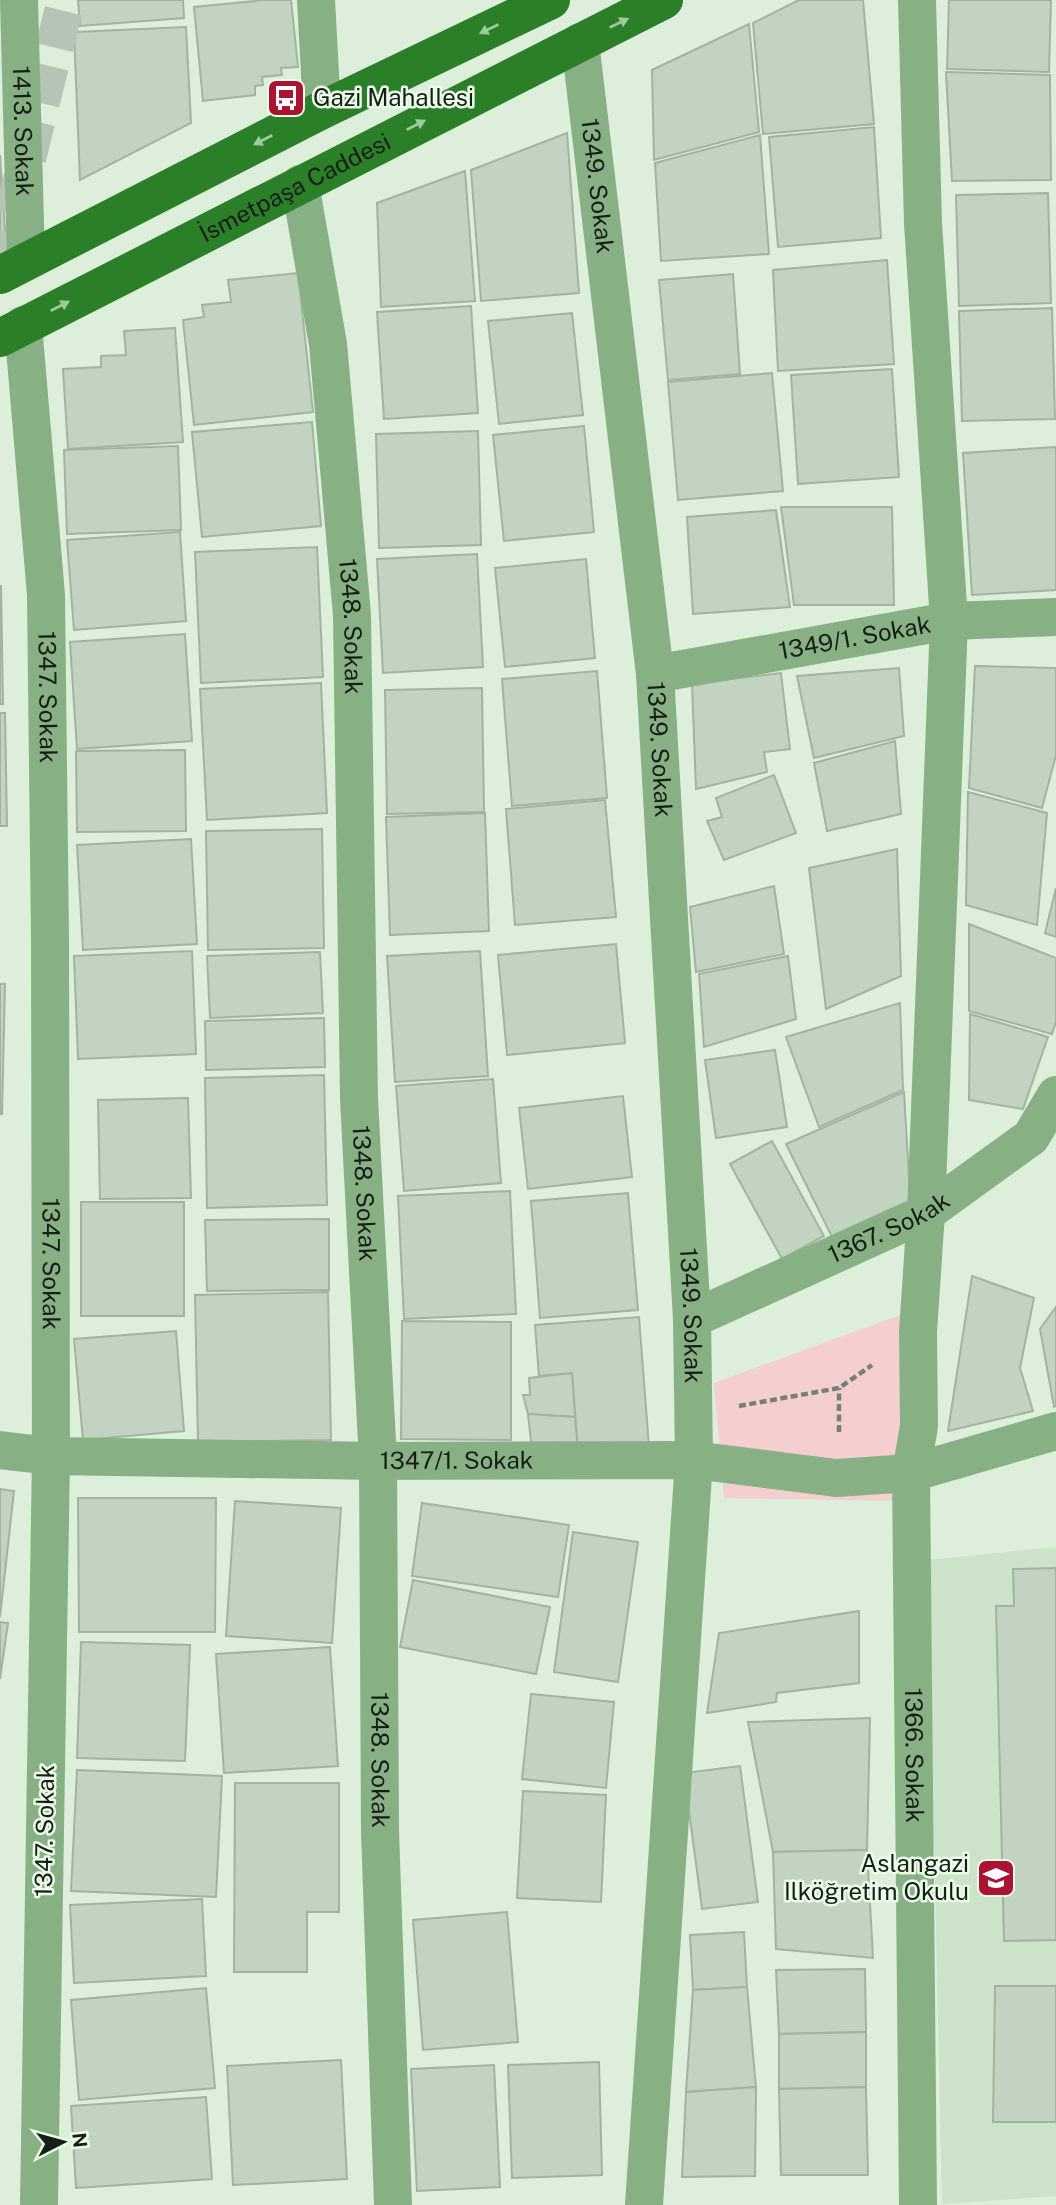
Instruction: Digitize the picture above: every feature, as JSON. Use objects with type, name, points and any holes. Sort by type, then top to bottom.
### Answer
[{"type":"main road","points":[[12,331],[13,268],[322,110],[551,0]]},
{"type":"main road","name":"İsmetpaşa Caddesi","points":[[12,331],[664,0]]},
{"type":"street","name":"1413. Sokak","points":[[13,268],[19,0]]},
{"type":"street","points":[[316,0],[322,110]]},
{"type":"street","name":"1366. Sokak","points":[[917,0],[923,223],[949,621],[926,1213],[918,1332],[919,1426],[911,1473],[918,2205]]},
{"type":"street","name":"1349. Sokak","points":[[580,42],[655,674],[692,1319],[694,1460],[645,2205]]},
{"type":"street","name":"1348. Sokak","points":[[300,184],[328,344],[352,615],[359,1099],[378,1461],[380,1831],[393,2205]]},
{"type":"street","name":"1347. Sokak","points":[[12,331],[46,594],[51,1456],[39,2205]]},
{"type":"street","name":"1349/1. Sokak","points":[[655,674],[949,621],[1056,617]]},
{"type":"street","name":"1367. Sokak","points":[[692,1319],[926,1213],[1044,1144],[1056,1096]]},
{"type":"street","name":"1347/1. Sokak","points":[[0,1450],[51,1456],[378,1461],[694,1460],[836,1478],[911,1473],[1056,1431]]},
{"type":"path","points":[[694,1415],[839,1388],[918,1332]]},
{"type":"shaded area","points":[[908,1312],[901,1501],[724,1498],[714,1383]]},
{"type":"shaded area","name":"Aslangazi Ilköğretim Okulu","points":[[1056,1547],[1056,2196],[942,2204],[928,1560]]},
{"type":"building","points":[[78,0],[183,0],[184,18],[80,26]]},
{"type":"building","points":[[291,0],[298,67],[281,68],[282,75],[262,77],[263,85],[255,86],[255,95],[203,101],[194,7]]},
{"type":"building","points":[[799,0],[863,0],[874,124],[763,134],[753,23]]},
{"type":"building","points":[[949,0],[1051,0],[1049,72],[947,69]]},
{"type":"building","points":[[749,24],[759,132],[654,160],[652,70]]},
{"type":"building","points":[[186,27],[191,123],[80,180],[74,32]]},
{"type":"building","points":[[946,72],[1050,75],[1051,180],[952,181]]},
{"type":"building","points":[[874,127],[881,238],[778,247],[769,137]]},
{"type":"building","points":[[567,133],[579,293],[481,301],[471,170]]},
{"type":"building","points":[[760,135],[769,254],[661,261],[655,163]]},
{"type":"building","points":[[0,155],[6,246],[0,247]]},
{"type":"building","points":[[465,171],[475,301],[381,307],[377,203]]},
{"type":"building","points":[[1048,193],[1051,303],[959,306],[956,195]]},
{"type":"building","points":[[887,260],[894,364],[778,371],[773,270]]},
{"type":"building","points":[[298,273],[313,412],[194,425],[183,320],[204,317],[202,305],[231,302],[228,280]]},
{"type":"building","points":[[733,274],[740,374],[668,380],[659,280]]},
{"type":"building","points":[[471,306],[478,413],[384,419],[377,312]]},
{"type":"building","points":[[1052,308],[1055,419],[962,421],[959,311]]},
{"type":"building","points":[[572,313],[583,415],[499,424],[488,321]]},
{"type":"building","points":[[175,328],[183,442],[68,449],[63,369],[101,367],[101,356],[126,355],[124,331]]},
{"type":"building","points":[[892,369],[899,477],[798,484],[791,375]]},
{"type":"building","points":[[772,373],[783,491],[678,500],[668,382]]},
{"type":"building","points":[[312,422],[321,526],[202,537],[192,432]]},
{"type":"building","points":[[584,426],[594,532],[504,541],[493,435]]},
{"type":"building","points":[[478,431],[481,545],[379,548],[376,434]]},
{"type":"building","points":[[178,446],[181,530],[67,534],[64,450]]},
{"type":"building","points":[[1056,447],[1056,590],[972,595],[963,453]]},
{"type":"building","points":[[781,507],[892,507],[894,605],[794,605]]},
{"type":"building","points":[[776,510],[790,607],[693,614],[687,517]]},
{"type":"building","points":[[180,532],[186,621],[74,630],[67,540]]},
{"type":"building","points":[[317,547],[323,677],[201,683],[195,552]]},
{"type":"building","points":[[477,554],[483,667],[383,673],[377,559]]},
{"type":"building","points":[[586,559],[595,658],[505,667],[495,568]]},
{"type":"building","points":[[1,586],[3,704],[0,704]]},
{"type":"building","points":[[185,634],[192,741],[77,749],[70,642]]},
{"type":"building","points":[[975,666],[1056,668],[1056,755],[1042,808],[969,788]]},
{"type":"building","points":[[899,668],[904,736],[814,758],[797,676]]},
{"type":"building","points":[[597,671],[607,798],[512,806],[502,679]]},
{"type":"building","points":[[781,673],[790,749],[764,752],[767,772],[696,789],[692,684]]},
{"type":"building","points":[[321,683],[327,813],[207,820],[200,689]]},
{"type":"building","points":[[482,688],[484,812],[387,814],[385,690]]},
{"type":"building","points":[[0,713],[5,713],[7,826],[0,826]]},
{"type":"building","points":[[895,741],[901,814],[827,831],[814,763]]},
{"type":"building","points":[[185,750],[186,831],[77,832],[76,751]]},
{"type":"building","points":[[774,775],[796,833],[724,860],[707,821],[722,817],[716,798]]},
{"type":"building","points":[[968,792],[1047,813],[1037,925],[966,905]]},
{"type":"building","points":[[605,800],[616,917],[515,925],[506,809]]},
{"type":"building","points":[[485,813],[489,931],[390,935],[386,817]]},
{"type":"building","points":[[322,829],[324,948],[208,950],[206,831]]},
{"type":"building","points":[[191,839],[197,944],[83,950],[77,845]]},
{"type":"building","points":[[897,849],[901,976],[826,1009],[809,868]]},
{"type":"building","points":[[774,886],[784,954],[696,972],[690,907]]},
{"type":"building","points":[[1056,888],[1056,937],[1045,933]]},
{"type":"building","points":[[969,924],[1056,958],[1056,1022],[1052,1034],[969,1011]]},
{"type":"building","points":[[616,944],[625,1043],[507,1055],[498,955]]},
{"type":"building","points":[[192,951],[196,1054],[78,1059],[74,956]]},
{"type":"building","points":[[480,951],[488,1076],[395,1082],[387,956]]},
{"type":"building","points":[[320,952],[323,1013],[210,1018],[207,956]]},
{"type":"building","points":[[788,956],[796,1019],[704,1047],[699,974]]},
{"type":"building","points":[[0,984],[5,984],[2,1114],[0,1114]]},
{"type":"building","points":[[900,1003],[903,1090],[819,1127],[786,1037]]},
{"type":"building","points":[[970,1014],[1048,1037],[1023,1109],[969,1100]]},
{"type":"building","points":[[324,1018],[325,1067],[206,1070],[205,1021]]},
{"type":"building","points":[[775,1050],[787,1127],[716,1138],[705,1060]]},
{"type":"building","points":[[324,1075],[327,1205],[207,1208],[205,1078]]},
{"type":"building","points":[[493,1079],[501,1183],[404,1191],[396,1086]]},
{"type":"building","points":[[904,1092],[911,1212],[836,1245],[786,1144]]},
{"type":"building","points":[[623,1096],[632,1177],[528,1189],[519,1108]]},
{"type":"building","points":[[188,1098],[191,1198],[100,1199],[98,1100]]},
{"type":"building","points":[[772,1141],[824,1236],[782,1259],[730,1164]]},
{"type":"building","points":[[510,1191],[516,1314],[404,1319],[398,1196]]},
{"type":"building","points":[[628,1193],[638,1310],[540,1318],[531,1201]]},
{"type":"building","points":[[81,1202],[184,1202],[184,1316],[81,1316]]},
{"type":"building","points":[[329,1219],[329,1290],[207,1291],[205,1220]]},
{"type":"building","points":[[972,1276],[1034,1298],[1020,1368],[1033,1411],[948,1431]]},
{"type":"building","points":[[328,1292],[331,1440],[198,1442],[195,1295]]},
{"type":"building","points":[[1056,1307],[1056,1406],[1054,1407],[1040,1329]]},
{"type":"building","points":[[639,1317],[649,1447],[578,1452],[572,1373],[539,1376],[535,1325]]},
{"type":"building","points":[[402,1321],[511,1322],[511,1440],[401,1439]]},
{"type":"building","points":[[176,1331],[184,1431],[83,1440],[74,1339]]},
{"type":"building","points":[[572,1373],[575,1417],[528,1414],[523,1395],[530,1395],[529,1378]]},
{"type":"building","points":[[528,1414],[575,1417],[578,1452],[532,1451]]},
{"type":"building","points":[[0,1489],[14,1491],[0,1617]]},
{"type":"building","points":[[78,1498],[216,1498],[215,1632],[79,1632]]},
{"type":"building","points":[[235,1501],[341,1508],[332,1643],[226,1636]]},
{"type":"building","points":[[422,1503],[569,1525],[558,1597],[412,1576]]},
{"type":"building","points":[[573,1532],[638,1542],[618,1682],[554,1672]]},
{"type":"building","points":[[1056,1568],[1056,1940],[1004,1941],[996,1606],[1014,1606],[1013,1569]]},
{"type":"building","points":[[413,1580],[550,1607],[536,1674],[400,1647]]},
{"type":"building","points":[[859,1611],[859,1683],[777,1693],[776,1702],[707,1713],[719,1633]]},
{"type":"building","points":[[0,1622],[8,1623],[0,1679]]},
{"type":"building","points":[[81,1642],[190,1645],[185,1761],[77,1758]]},
{"type":"building","points":[[330,1647],[338,1766],[224,1773],[216,1654]]},
{"type":"building","points":[[531,1694],[614,1702],[606,1788],[522,1779]]},
{"type":"building","points":[[870,1718],[867,1850],[773,1852],[748,1722]]},
{"type":"building","points":[[740,1766],[758,1902],[702,1909],[684,1773]]},
{"type":"building","points":[[77,1770],[222,1776],[216,1897],[71,1891]]},
{"type":"building","points":[[235,1783],[339,1783],[339,1912],[307,1912],[307,1972],[234,1972]]},
{"type":"building","points":[[523,1791],[606,1795],[601,1902],[517,1898]]},
{"type":"building","points":[[867,1850],[873,1958],[776,1949],[773,1852]]},
{"type":"building","points":[[202,1899],[206,1976],[74,1983],[70,1905]]},
{"type":"building","points":[[507,1912],[518,2042],[423,2050],[413,1920]]},
{"type":"building","points":[[744,1932],[747,1987],[693,1990],[690,1935]]},
{"type":"building","points":[[865,1969],[866,2032],[779,2034],[776,1970]]},
{"type":"building","points":[[995,1986],[1056,1986],[1056,2122],[993,2122]]},
{"type":"building","points":[[747,1987],[756,2087],[686,2092],[693,1990]]},
{"type":"building","points":[[206,1988],[215,2088],[79,2100],[71,2000]]},
{"type":"building","points":[[866,2032],[866,2087],[779,2089],[779,2034]]},
{"type":"building","points":[[341,2060],[347,2179],[233,2185],[227,2066]]},
{"type":"building","points":[[599,2062],[602,2175],[512,2178],[508,2065]]},
{"type":"building","points":[[494,2065],[500,2187],[417,2191],[411,2069]]},
{"type":"building","points":[[756,2087],[755,2176],[682,2177],[686,2092]]},
{"type":"building","points":[[866,2087],[868,2175],[781,2175],[779,2089]]},
{"type":"building","points":[[206,2097],[212,2179],[76,2188],[71,2106]]},
{"type":"tunnel","points":[[0,269],[66,0]]},
{"type":"place","name":"Gazi Mahallesi","points":[[286,98]]},
{"type":"place","name":"Aslangazi Ilköğretim Okulu","points":[[996,1878]]}]
